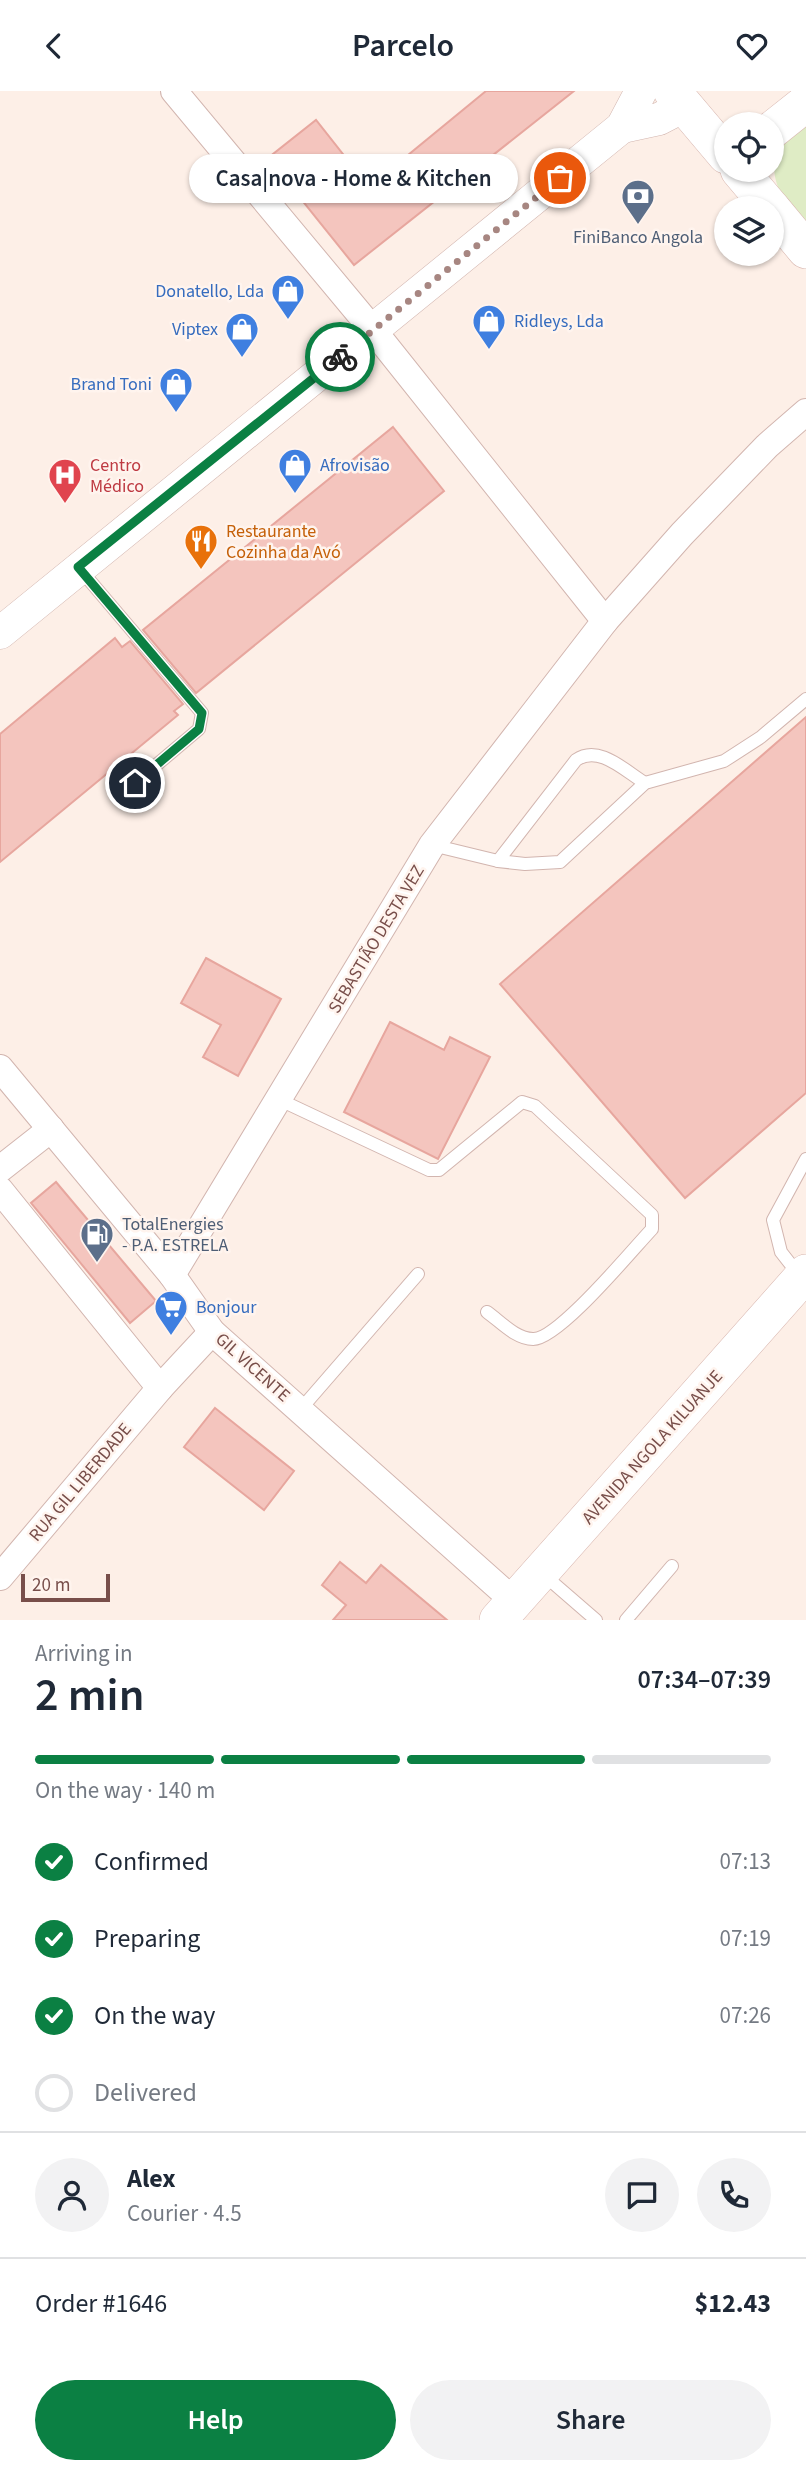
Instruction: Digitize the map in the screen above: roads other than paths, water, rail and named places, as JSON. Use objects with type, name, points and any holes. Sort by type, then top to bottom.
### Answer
[{"type":"main road","points":[[686,96],[714,137]]},
{"type":"main road","points":[[784,120],[806,103]]},
{"type":"main road","points":[[759,189],[806,250]]},
{"type":"main road","name":"AVENIDA NGOLA KILUANJE","points":[[506,1610],[804,1276]]},
{"type":"street","points":[[174,91],[373,330],[606,621]]},
{"type":"street","points":[[0,633],[622,127],[641,91]]},
{"type":"street","points":[[622,127],[659,119],[686,96]]},
{"type":"street","name":"SEBASTIÃO DESTA VEZ","points":[[172,1275],[432,845],[606,621],[682,534],[767,446],[806,412]]},
{"type":"street","name":"GIL VICENTE","points":[[0,1068],[172,1275],[212,1332],[300,1410],[506,1610]]},
{"type":"street","points":[[0,1169],[51,1129]]},
{"type":"street","points":[[0,1190],[160,1388]]},
{"type":"street","name":"RUA GIL LIBERDADE","points":[[0,1577],[160,1388],[212,1332]]},
{"type":"lane","points":[[78,567],[202,713],[199,729],[135,783]]},
{"type":"lane","points":[[432,845],[525,864],[560,862],[645,783],[724,761],[761,737],[806,699]]},
{"type":"lane","points":[[498,860],[576,760],[585,754],[593,753],[608,759],[645,783]]},
{"type":"lane","points":[[280,1100],[429,1170],[439,1170],[523,1102],[535,1106],[652,1215],[652,1229],[571,1316],[550,1333],[538,1339],[520,1337],[487,1312]]},
{"type":"lane","points":[[804,1276],[781,1252],[773,1220],[806,1159]]},
{"type":"lane","points":[[300,1410],[418,1274]]},
{"type":"lane","points":[[626,1620],[672,1566]]},
{"type":"lane","points":[[540,1571],[596,1620]]},
{"type":"place","name":"Casa|nova - Home & Kitchen","points":[[560,178]]},
{"type":"place","name":"FiniBanco Angola","points":[[638,226]]},
{"type":"place","name":"Donatello, Lda","points":[[288,321]]},
{"type":"place","name":"Ridleys, Lda","points":[[489,351]]},
{"type":"place","name":"Viptex","points":[[242,359]]},
{"type":"place","name":"Brand Toni","points":[[176,414]]},
{"type":"place","name":"Afrovisão","points":[[295,495]]},
{"type":"place","name":"Centro Médico","points":[[65,505]]},
{"type":"place","name":"Restaurante Cozinha da Avó","points":[[201,571]]},
{"type":"place","name":"TotalEnergies - P.A. ESTRELA","points":[[97,1264]]},
{"type":"place","name":"Bonjour","points":[[171,1337]]}]
